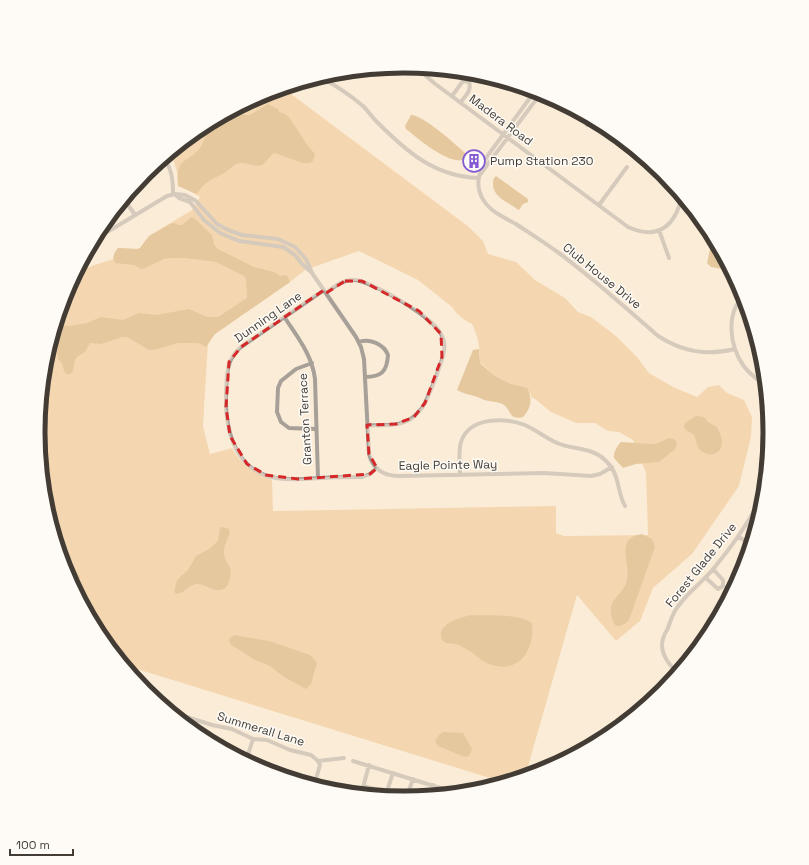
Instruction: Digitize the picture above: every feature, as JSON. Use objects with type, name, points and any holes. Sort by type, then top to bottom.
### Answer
[{"type":"street","name":"Madera Road","points":[[424,74],[508,138],[632,229],[649,232],[659,230]]},
{"type":"street","points":[[327,81],[364,107],[387,132],[423,162],[444,172],[466,178],[478,178]]},
{"type":"street","points":[[452,96],[463,81],[469,82],[469,91],[461,102]]},
{"type":"street","points":[[478,178],[486,158],[531,96]]},
{"type":"street","points":[[478,178],[537,98]]},
{"type":"street","points":[[167,162],[170,166],[172,175],[174,194],[179,198],[190,202],[204,220],[220,234],[239,241],[283,247],[295,255],[312,273]]},
{"type":"street","points":[[599,205],[627,167]]},
{"type":"street","name":"Club House Drive","points":[[478,178],[481,196],[490,208],[564,257],[658,336],[678,347],[701,352],[712,353],[735,349]]},
{"type":"street","points":[[107,232],[160,200],[174,194],[185,195],[196,201],[217,224],[228,230],[242,235],[278,239],[288,242],[300,252],[306,259],[312,273],[359,342],[363,355],[365,377],[368,454],[377,468]]},
{"type":"street","points":[[669,258],[659,230],[667,226],[674,219],[680,202]]},
{"type":"street","points":[[127,204],[135,215]]},
{"type":"street","name":"Dunning Lane","points":[[367,425],[400,423],[409,420],[418,413],[425,403],[442,357],[444,347],[443,338],[437,326],[423,315],[362,281],[345,281],[325,292],[241,348],[231,358],[228,368],[226,404],[228,426],[234,445],[247,464],[266,475],[281,478],[362,476],[370,474],[377,468]]},
{"type":"street","points":[[739,301],[732,317],[735,349],[743,365],[760,381]]},
{"type":"street","name":"Granton Terrace","points":[[284,318],[305,348],[312,363],[315,379],[318,478]]},
{"type":"street","points":[[359,342],[368,340],[384,348],[388,355],[383,371],[380,375],[365,377]]},
{"type":"street","points":[[312,363],[287,374],[281,381],[278,388],[277,412],[281,422],[289,428],[316,429]]},
{"type":"street","points":[[460,475],[460,447],[463,437],[472,426],[483,421],[513,422],[525,425],[558,444],[592,451],[604,458],[616,475],[622,501],[625,506]]},
{"type":"street","name":"Eagle Pointe Way","points":[[377,468],[383,472],[395,476],[544,473],[591,476],[600,474],[612,468]]},
{"type":"street","name":"Forest Glade Drive","points":[[675,670],[666,661],[662,645],[675,610],[714,569],[739,537],[755,511]]},
{"type":"street","points":[[739,537],[747,542]]},
{"type":"street","points":[[706,578],[718,589],[723,586],[723,580],[714,569]]},
{"type":"street","name":"Summerall Lane","points":[[183,716],[212,725],[232,729],[253,739],[266,740],[290,750],[309,754],[318,761]]},
{"type":"street","points":[[248,756],[253,739]]},
{"type":"street","points":[[315,781],[320,765],[318,761],[344,758]]},
{"type":"street","points":[[353,760],[446,789]]},
{"type":"street","points":[[362,789],[369,765]]},
{"type":"street","points":[[387,791],[393,773]]},
{"type":"street","points":[[409,792],[413,779]]},
{"type":"street","points":[[431,791],[433,785]]},
{"type":"street","points":[[363,786],[374,790]]},
{"type":"highlighted area","points":[[345,281],[362,281],[419,311],[441,334],[442,357],[425,403],[414,417],[396,424],[367,425],[369,454],[377,468],[370,474],[298,479],[266,475],[247,464],[230,436],[226,407],[229,362],[241,347],[324,290],[326,293]]},
{"type":"shaded area","points":[[289,92],[469,227],[483,241],[488,254],[516,262],[535,280],[565,298],[578,312],[591,317],[616,336],[637,357],[649,373],[675,388],[697,397],[708,387],[719,385],[727,393],[744,400],[752,417],[751,437],[739,486],[692,554],[653,588],[640,621],[616,641],[577,595],[527,771],[497,780],[132,667],[93,612],[72,570],[64,548],[57,526],[48,479],[45,432],[48,386],[52,362],[64,317],[84,269],[113,259],[118,248],[140,248],[149,236],[192,210],[200,197],[191,191],[178,186],[177,172],[173,157],[186,147],[225,121],[245,110]],"holes":[[[359,251],[418,280],[452,307],[461,317],[472,324],[478,342],[480,362],[495,376],[531,394],[531,397],[551,412],[576,423],[595,423],[608,431],[619,432],[633,440],[646,473],[648,535],[564,536],[556,533],[556,506],[273,511],[272,480],[249,468],[244,464],[232,448],[210,454],[203,426],[208,342],[215,334],[305,270]]]},
{"type":"shaded area","points":[[268,104],[278,109],[279,112],[285,114],[289,117],[315,154],[313,161],[310,163],[302,163],[275,153],[259,166],[244,163],[235,164],[224,173],[207,182],[196,194],[178,186],[178,170],[180,166],[199,149],[207,133],[239,113],[250,115]]},
{"type":"shaded area","points":[[411,115],[416,116],[430,124],[446,136],[466,154],[465,159],[451,159],[443,155],[426,145],[406,129],[405,126]]},
{"type":"shaded area","points":[[496,176],[528,199],[528,202],[523,204],[519,210],[502,199],[494,189],[493,181]]},
{"type":"shaded area","points":[[191,217],[194,218],[212,235],[214,245],[218,249],[254,267],[274,272],[280,276],[287,275],[290,282],[215,334],[206,347],[198,343],[178,343],[149,350],[127,337],[122,337],[101,344],[90,343],[85,352],[78,356],[75,360],[71,374],[66,374],[62,363],[58,359],[56,346],[61,325],[69,326],[87,323],[101,317],[123,320],[139,313],[156,315],[189,309],[207,317],[218,317],[247,298],[246,279],[244,276],[216,262],[185,258],[171,258],[164,259],[141,269],[134,265],[115,263],[114,255],[118,248],[140,248],[149,236],[170,224],[174,223],[182,225]]},
{"type":"shaded area","points":[[711,245],[723,266],[722,269],[711,267],[707,263]]},
{"type":"shaded area","points":[[479,349],[481,364],[495,376],[511,384],[527,388],[530,396],[530,403],[526,414],[523,417],[515,418],[501,403],[486,401],[457,390],[473,350]]},
{"type":"shaded area","points":[[696,416],[704,417],[708,422],[717,427],[722,442],[720,449],[715,454],[708,454],[701,451],[693,434],[684,427],[685,423]]},
{"type":"shaded area","points":[[669,438],[676,441],[677,444],[675,449],[659,462],[636,464],[623,468],[614,458],[614,454],[621,442],[656,444]]},
{"type":"shaded area","points":[[222,527],[229,529],[230,533],[224,551],[231,571],[228,585],[223,589],[217,590],[196,584],[180,593],[177,594],[174,592],[177,580],[188,570],[196,556],[209,549],[218,541],[220,528]]},
{"type":"shaded area","points":[[642,534],[652,539],[655,547],[629,620],[620,626],[616,626],[612,618],[611,606],[623,590],[627,580],[628,573],[626,546],[628,540],[633,536]]},
{"type":"shaded area","points":[[70,563],[80,577],[79,585]]},
{"type":"shaded area","points":[[471,615],[511,616],[532,623],[531,642],[528,651],[523,658],[517,663],[500,667],[486,663],[459,645],[443,641],[441,634],[442,629],[446,625],[462,617]]},
{"type":"shaded area","points":[[234,635],[269,641],[310,655],[317,663],[311,684],[306,689],[284,677],[270,666],[255,660],[230,644],[229,639]]},
{"type":"shaded area","points":[[443,732],[463,733],[472,749],[469,756],[465,757],[438,746],[435,741]]},
{"type":"place","name":"Pump Station 230","points":[[474,161]]}]
